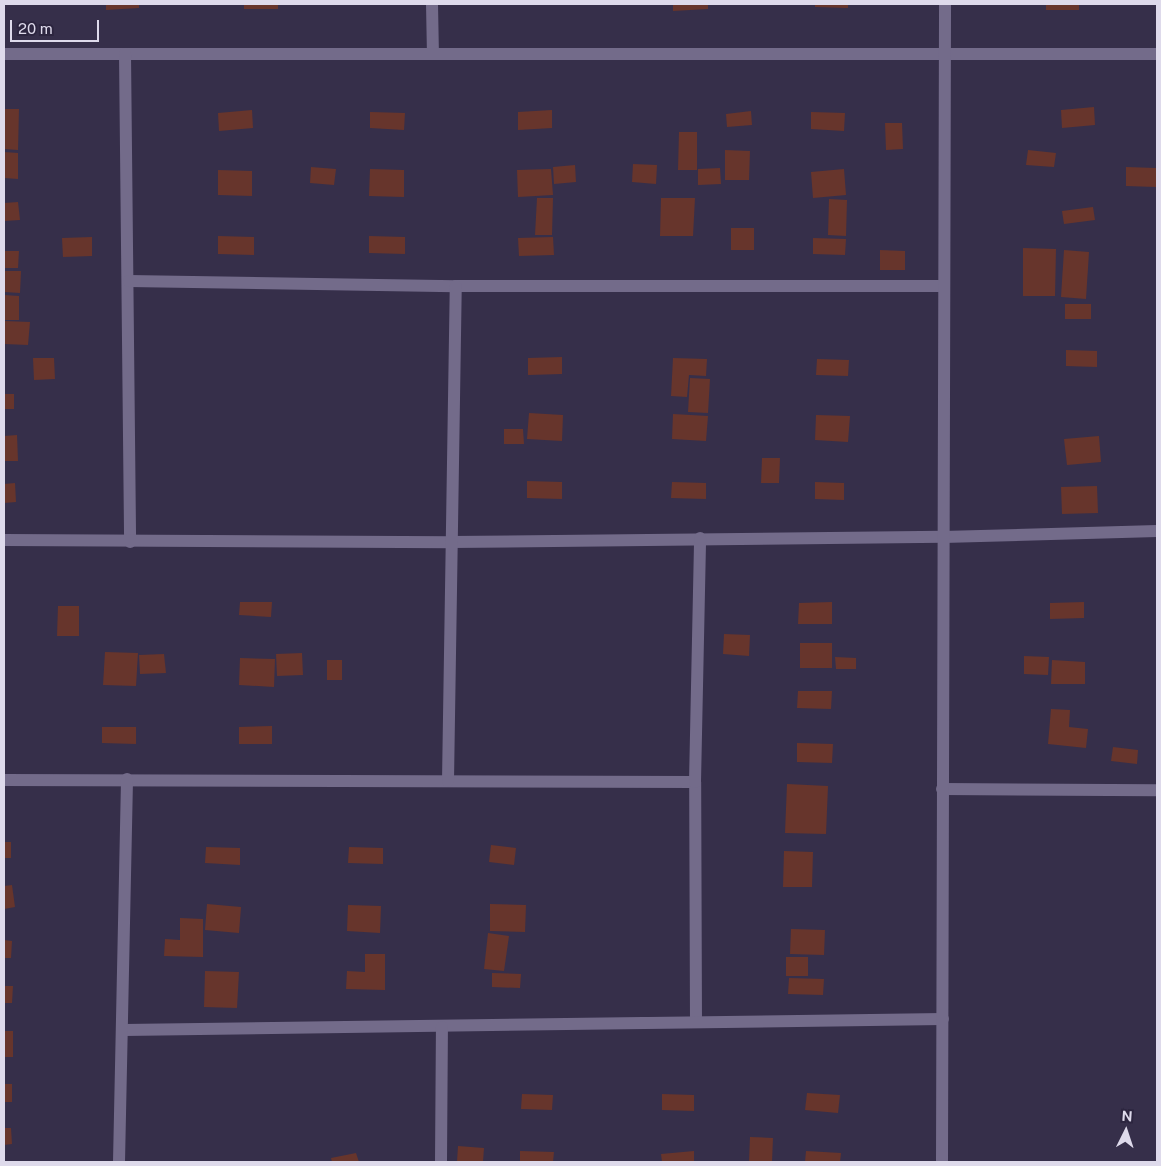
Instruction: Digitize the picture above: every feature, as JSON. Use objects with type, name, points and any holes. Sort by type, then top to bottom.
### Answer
[{"type":"street","points":[[432,4],[433,54]]},
{"type":"street","points":[[942,1162],[945,4]]},
{"type":"street","points":[[4,54],[1157,54]]},
{"type":"street","points":[[126,54],[130,542]]},
{"type":"street","points":[[129,281],[456,286],[944,286]]},
{"type":"street","points":[[448,781],[456,286]]},
{"type":"street","points":[[4,540],[451,542],[944,537],[1157,531]]},
{"type":"street","points":[[696,1021],[695,782],[700,538]]},
{"type":"street","points":[[120,1162],[128,779]]},
{"type":"street","points":[[4,780],[695,782]]},
{"type":"street","points":[[942,789],[1157,790]]},
{"type":"street","points":[[124,1030],[943,1019]]},
{"type":"street","points":[[441,1162],[442,1027]]},
{"type":"building","points":[[106,4],[139,4],[139,8],[106,10]]},
{"type":"building","points":[[244,4],[278,4],[278,9],[244,9]]},
{"type":"building","points":[[673,4],[708,4],[708,9],[673,11]]},
{"type":"building","points":[[815,4],[848,4],[848,8],[815,7]]},
{"type":"building","points":[[1046,4],[1079,4],[1079,10],[1046,10]]},
{"type":"building","points":[[1094,107],[1095,125],[1062,128],[1061,110]]},
{"type":"building","points":[[4,109],[19,109],[18,150],[4,149]]},
{"type":"building","points":[[252,110],[253,128],[219,131],[218,113]]},
{"type":"building","points":[[552,110],[552,128],[518,130],[518,112]]},
{"type":"building","points":[[751,111],[752,125],[727,127],[726,114]]},
{"type":"building","points":[[370,112],[405,113],[404,130],[370,128]]},
{"type":"building","points":[[811,112],[845,113],[844,131],[811,129]]},
{"type":"building","points":[[885,123],[902,123],[903,149],[886,150]]},
{"type":"building","points":[[679,132],[697,132],[697,170],[678,170]]},
{"type":"building","points":[[725,150],[750,151],[749,180],[725,180]]},
{"type":"building","points":[[1028,150],[1056,153],[1054,167],[1026,165]]},
{"type":"building","points":[[4,152],[18,153],[18,179],[4,178]]},
{"type":"building","points":[[633,164],[657,165],[656,184],[632,182]]},
{"type":"building","points":[[575,165],[576,182],[554,184],[553,167]]},
{"type":"building","points":[[311,167],[336,169],[334,185],[310,183]]},
{"type":"building","points":[[1126,167],[1156,168],[1156,187],[1126,186]]},
{"type":"building","points":[[720,168],[721,184],[698,185],[698,169]]},
{"type":"building","points":[[370,169],[404,170],[404,197],[369,196]]},
{"type":"building","points":[[551,169],[553,195],[518,197],[517,170]]},
{"type":"building","points":[[844,169],[846,195],[813,198],[811,172]]},
{"type":"building","points":[[218,170],[252,171],[252,196],[218,195]]},
{"type":"building","points":[[537,198],[553,198],[552,235],[535,235]]},
{"type":"building","points":[[661,198],[695,198],[693,236],[660,236]]},
{"type":"building","points":[[829,199],[847,200],[846,236],[828,235]]},
{"type":"building","points":[[18,202],[20,220],[4,221],[4,203]]},
{"type":"building","points":[[1093,207],[1095,220],[1064,224],[1062,211]]},
{"type":"building","points":[[731,228],[754,228],[754,250],[731,250]]},
{"type":"building","points":[[218,236],[254,237],[254,255],[218,254]]},
{"type":"building","points":[[369,236],[405,237],[405,254],[369,253]]},
{"type":"building","points":[[92,237],[92,256],[63,257],[62,238]]},
{"type":"building","points":[[553,237],[554,255],[519,256],[518,238]]},
{"type":"building","points":[[813,238],[846,239],[845,255],[813,254]]},
{"type":"building","points":[[1023,248],[1056,249],[1055,296],[1023,296]]},
{"type":"building","points":[[880,250],[905,251],[905,270],[880,270]]},
{"type":"building","points":[[1064,250],[1089,252],[1086,299],[1061,297]]},
{"type":"building","points":[[4,251],[19,251],[18,268],[4,268]]},
{"type":"building","points":[[4,271],[21,271],[20,293],[4,292]]},
{"type":"building","points":[[4,295],[19,296],[19,320],[4,320]]},
{"type":"building","points":[[1065,304],[1091,304],[1091,319],[1065,319]]},
{"type":"building","points":[[4,321],[30,322],[28,345],[4,344]]},
{"type":"building","points":[[1066,350],[1097,351],[1097,367],[1066,366]]},
{"type":"building","points":[[562,357],[562,374],[528,375],[528,358]]},
{"type":"building","points":[[33,358],[54,358],[55,379],[34,380]]},
{"type":"building","points":[[673,358],[707,359],[706,376],[689,375],[687,397],[671,396]]},
{"type":"building","points":[[817,359],[849,360],[848,376],[816,375]]},
{"type":"building","points":[[690,378],[710,379],[708,413],[688,412]]},
{"type":"building","points":[[4,394],[14,394],[14,409],[4,409]]},
{"type":"building","points":[[529,413],[563,415],[562,441],[527,439]]},
{"type":"building","points":[[673,414],[708,416],[706,441],[672,439]]},
{"type":"building","points":[[816,415],[850,416],[848,442],[815,440]]},
{"type":"building","points":[[504,429],[523,429],[524,444],[504,444]]},
{"type":"building","points":[[17,435],[18,461],[4,461],[4,436]]},
{"type":"building","points":[[1099,436],[1101,462],[1067,465],[1064,439]]},
{"type":"building","points":[[762,458],[780,458],[779,483],[761,483]]},
{"type":"building","points":[[527,481],[562,482],[562,499],[527,498]]},
{"type":"building","points":[[672,482],[706,483],[706,499],[671,498]]},
{"type":"building","points":[[815,482],[844,483],[844,500],[815,499]]},
{"type":"building","points":[[15,483],[16,502],[4,503],[4,484]]},
{"type":"building","points":[[1097,486],[1098,513],[1062,514],[1061,487]]},
{"type":"building","points":[[240,602],[272,602],[271,617],[239,615]]},
{"type":"building","points":[[832,602],[832,624],[798,624],[799,603]]},
{"type":"building","points":[[1084,602],[1084,618],[1050,619],[1050,603]]},
{"type":"building","points":[[58,606],[79,606],[79,636],[57,636]]},
{"type":"building","points":[[724,634],[750,635],[749,656],[723,654]]},
{"type":"building","points":[[800,643],[832,643],[832,668],[800,668]]},
{"type":"building","points":[[105,652],[138,653],[136,686],[103,685]]},
{"type":"building","points":[[302,653],[303,675],[277,676],[276,654]]},
{"type":"building","points":[[164,654],[166,673],[140,674],[139,655]]},
{"type":"building","points":[[1024,656],[1049,657],[1048,675],[1024,674]]},
{"type":"building","points":[[835,657],[856,658],[856,669],[836,669]]},
{"type":"building","points":[[240,658],[275,659],[274,687],[239,685]]},
{"type":"building","points":[[327,660],[342,660],[342,680],[327,680]]},
{"type":"building","points":[[1052,660],[1085,662],[1085,684],[1051,684]]},
{"type":"building","points":[[798,691],[832,691],[831,709],[797,708]]},
{"type":"building","points":[[1051,709],[1070,710],[1069,727],[1088,729],[1086,748],[1048,744]]},
{"type":"building","points":[[272,726],[272,744],[239,744],[239,727]]},
{"type":"building","points":[[102,727],[136,727],[136,744],[102,743]]},
{"type":"building","points":[[797,743],[833,744],[832,763],[797,762]]},
{"type":"building","points":[[1113,747],[1138,750],[1137,764],[1111,761]]},
{"type":"building","points":[[787,784],[828,786],[826,834],[785,833]]},
{"type":"building","points":[[4,842],[11,842],[11,858],[4,858]]},
{"type":"building","points":[[491,845],[516,848],[514,865],[489,862]]},
{"type":"building","points":[[206,847],[240,848],[240,865],[205,863]]},
{"type":"building","points":[[349,847],[383,848],[383,864],[348,863]]},
{"type":"building","points":[[784,851],[813,852],[812,887],[783,887]]},
{"type":"building","points":[[12,885],[15,907],[4,909],[4,886]]},
{"type":"building","points":[[207,904],[241,907],[239,933],[205,930]]},
{"type":"building","points":[[490,904],[526,905],[525,932],[490,931]]},
{"type":"building","points":[[348,905],[381,906],[380,933],[347,931]]},
{"type":"building","points":[[180,918],[203,919],[203,957],[164,956],[165,939],[180,940]]},
{"type":"building","points":[[791,929],[825,930],[824,955],[790,954]]},
{"type":"building","points":[[488,933],[509,936],[504,971],[484,969]]},
{"type":"building","points":[[4,940],[12,941],[11,958],[4,958]]},
{"type":"building","points":[[365,954],[385,954],[385,990],[346,989],[347,971],[365,972]]},
{"type":"building","points":[[786,957],[808,957],[808,976],[786,976]]},
{"type":"building","points":[[205,971],[239,972],[237,1008],[204,1007]]},
{"type":"building","points":[[492,973],[521,974],[520,988],[492,987]]},
{"type":"building","points":[[789,978],[824,979],[823,995],[788,994]]},
{"type":"building","points":[[4,986],[13,986],[12,1003],[4,1003]]},
{"type":"building","points":[[4,1031],[13,1031],[13,1057],[4,1057]]},
{"type":"building","points":[[4,1084],[12,1084],[12,1102],[4,1102]]},
{"type":"building","points":[[807,1093],[840,1095],[838,1113],[805,1110]]},
{"type":"building","points":[[522,1094],[553,1095],[552,1110],[521,1109]]},
{"type":"building","points":[[662,1094],[694,1095],[694,1111],[662,1110]]},
{"type":"building","points":[[4,1128],[11,1128],[12,1144],[4,1145]]},
{"type":"building","points":[[750,1137],[773,1138],[772,1162],[749,1162]]},
{"type":"building","points":[[458,1146],[484,1148],[483,1162],[457,1162]]},
{"type":"building","points":[[520,1151],[554,1152],[553,1162],[520,1162]]},
{"type":"building","points":[[694,1151],[694,1162],[662,1162],[661,1154]]},
{"type":"building","points":[[806,1151],[841,1153],[840,1162],[805,1162]]},
{"type":"building","points":[[356,1153],[359,1162],[332,1162],[331,1158]]}]
